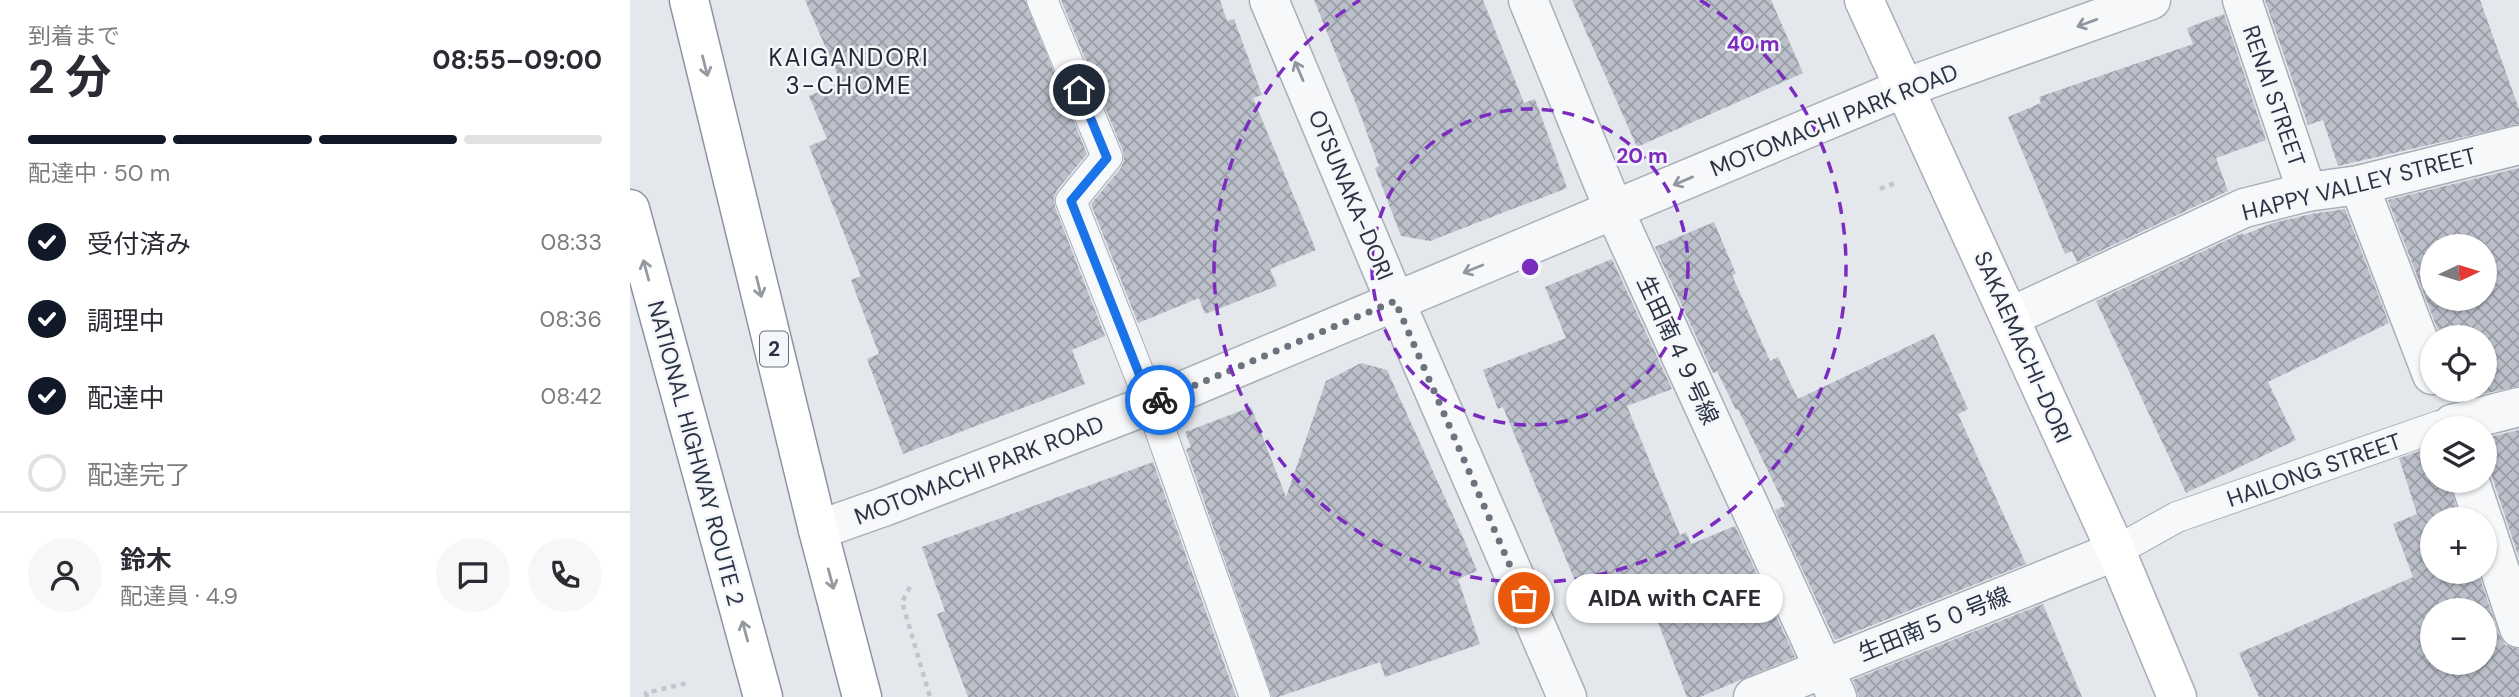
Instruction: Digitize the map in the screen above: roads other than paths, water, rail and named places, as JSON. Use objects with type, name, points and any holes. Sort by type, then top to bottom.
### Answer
[{"type":"main road","name":"2","points":[[689,0],[818,530],[862,697]]},
{"type":"main road","name":"SAKAEMACHI-DORI","points":[[1864,0],[2116,551],[2177,697]]},
{"type":"main road","name":"NATIONAL HIGHWAY ROUTE 2","points":[[630,209],[763,697]]},
{"type":"street","name":"OTSUNAKA-DORI","points":[[1269,0],[1395,301],[1567,697]]},
{"type":"street","name":"生田南４９号線","points":[[1528,0],[1614,211],[1830,683]]},
{"type":"street","name":"MOTOMACHI PARK ROAD","points":[[818,530],[1151,404],[1904,88],[2151,0]]},
{"type":"street","name":"RENAI STREET","points":[[2242,0],[2307,192]]},
{"type":"street","name":"HAPPY VALLEY STREET","points":[[2010,317],[2244,208],[2519,145]]},
{"type":"street","points":[[2358,184],[2420,344]]},
{"type":"street","name":"HAILONG STREET","points":[[2448,414],[2519,407]]},
{"type":"street","name":"生田南５０号線","points":[[1753,697],[1830,683],[2116,551]]},
{"type":"street","points":[[2497,561],[2519,628]]},
{"type":"lane","points":[[1042,0],[1107,158],[1071,201],[1151,404],[1255,697]]},
{"type":"lane","name":"HAILONG STREET","points":[[2116,551],[2177,517],[2440,426],[2448,414]]},
{"type":"place","name":"AIDA with CAFE","points":[[1524,598]]},
{"type":"district","name":"KAIGANDORI 3-CHOME","points":[[849,72]]}]
